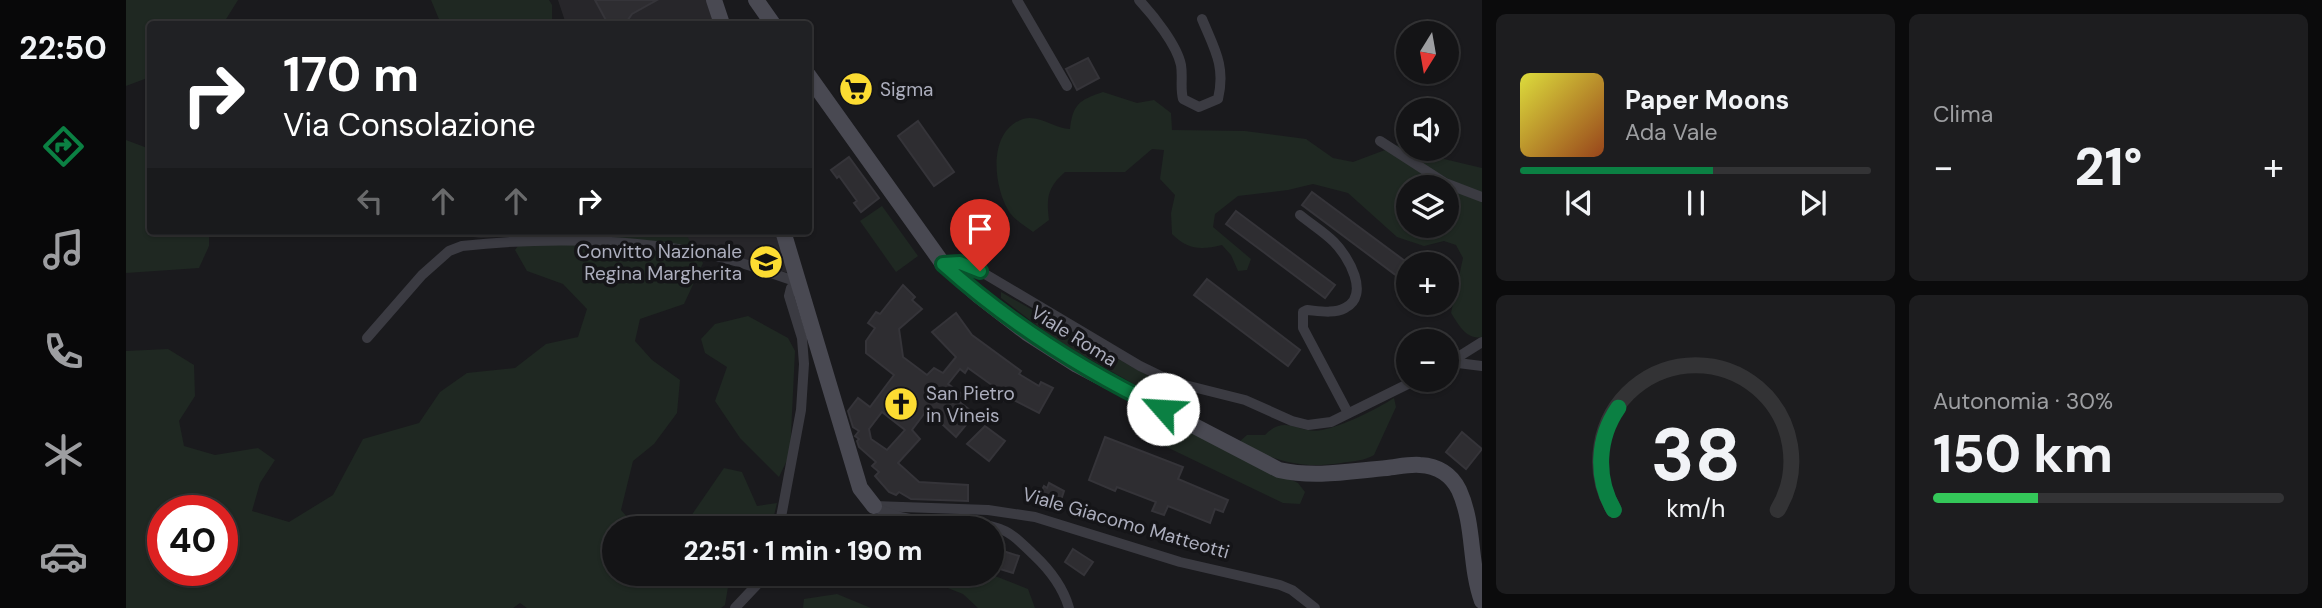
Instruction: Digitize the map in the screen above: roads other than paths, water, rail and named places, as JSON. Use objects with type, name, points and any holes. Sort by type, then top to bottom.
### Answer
[{"type":"street","points":[[714,0],[721,21]]},
{"type":"street","points":[[756,0],[771,21]]},
{"type":"street","points":[[1017,0],[1067,86]]},
{"type":"street","points":[[1139,0],[1156,18],[1178,56],[1183,99],[1199,107],[1218,99],[1222,82],[1222,69],[1202,19]]},
{"type":"street","name":"Viale Roma","points":[[812,81],[943,264],[1027,333],[1077,365],[1279,470],[1319,474],[1418,465],[1444,472],[1460,492],[1469,523],[1475,580],[1482,601]]},
{"type":"street","points":[[1380,141],[1445,183],[1482,197]]},
{"type":"street","points":[[1300,215],[1335,243],[1349,262],[1357,282],[1357,294],[1343,310],[1307,310],[1303,312],[1301,319],[1303,328],[1348,413]]},
{"type":"street","points":[[784,235],[860,488],[874,506],[902,519],[978,525],[1006,531],[1045,565],[1062,589],[1069,608]]},
{"type":"street","points":[[367,338],[422,275],[449,251],[462,246],[550,241],[685,250],[718,256],[797,282]]},
{"type":"street","points":[[943,264],[960,263],[980,271],[1173,382],[1245,400],[1293,421],[1308,425],[1331,422],[1396,390]]},
{"type":"street","points":[[781,516],[801,411],[804,350],[789,296],[791,288],[797,282]]},
{"type":"street","points":[[1459,356],[1482,342]]},
{"type":"street","points":[[1459,364],[1482,366]]},
{"type":"street","name":"Viale Giacomo Matteotti","points":[[874,506],[988,510],[1035,517],[1203,568],[1280,585],[1292,590],[1315,608]]},
{"type":"street","points":[[735,608],[755,586]]},
{"type":"place","name":"Sigma","points":[[856,89]]},
{"type":"place","name":"Convitto Nazionale Regina Margherita","points":[[766,262]]},
{"type":"place","name":"San Pietro in Vineis","points":[[901,404]]}]
